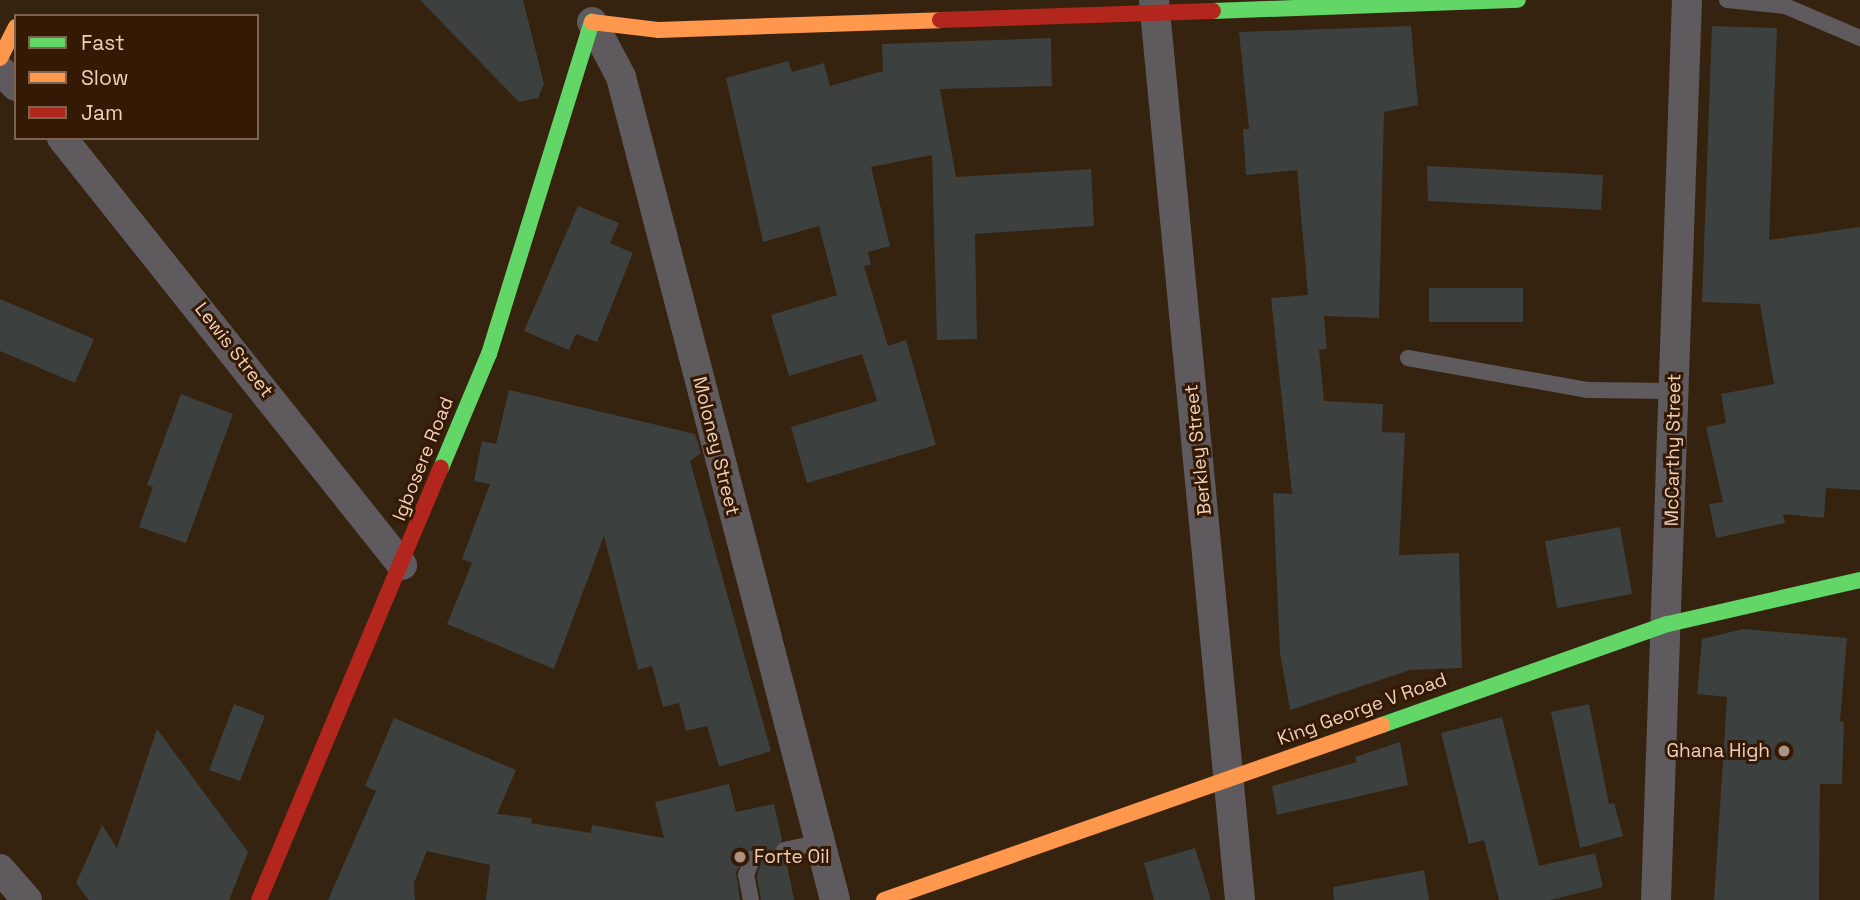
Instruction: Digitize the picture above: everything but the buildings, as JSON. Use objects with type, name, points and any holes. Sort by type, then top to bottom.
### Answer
[{"type":"street","points":[[589,16],[658,30],[1154,5],[1518,0]]},
{"type":"street","name":"McCarthy Street","points":[[1656,900],[1668,624],[1687,0]]},
{"type":"street","name":"Berkley Street","points":[[1154,5],[1231,782],[1240,900]]},
{"type":"street","name":"Igbosere Road","points":[[259,900],[489,354],[589,16]]},
{"type":"street","name":"Moloney Street","points":[[589,16],[621,77],[817,843],[835,900]]},
{"type":"street","points":[[0,58],[14,31]]},
{"type":"street","points":[[0,70],[14,84]]},
{"type":"street","name":"Lewis Street","points":[[64,140],[402,565]]},
{"type":"street","name":"King George V Road","points":[[884,900],[1231,782],[1364,729],[1668,624],[1860,580]]},
{"type":"street","points":[[0,869],[27,900]]},
{"type":"lane","points":[[1727,0],[1784,6],[1860,38]]},
{"type":"lane","points":[[1408,358],[1588,390],[1674,391]]},
{"type":"lane","points":[[784,850],[817,843]]},
{"type":"lane","points":[[751,900],[746,875],[753,858]]},
{"type":"traffic: fast","points":[[1213,11],[1518,0]]},
{"type":"traffic: fast","points":[[441,468],[489,354],[592,22]]},
{"type":"traffic: fast","points":[[1382,725],[1668,624],[1860,580]]},
{"type":"traffic: slow","points":[[592,22],[658,30],[940,20]]},
{"type":"traffic: slow","points":[[0,58],[14,31]]},
{"type":"traffic: slow","points":[[884,900],[1382,725]]},
{"type":"traffic: jam","points":[[940,20],[1213,11]]},
{"type":"traffic: jam","points":[[259,900],[441,468]]},
{"type":"place","name":"Ghana High","points":[[1784,751]]},
{"type":"place","name":"Forte Oil","points":[[740,857]]}]
